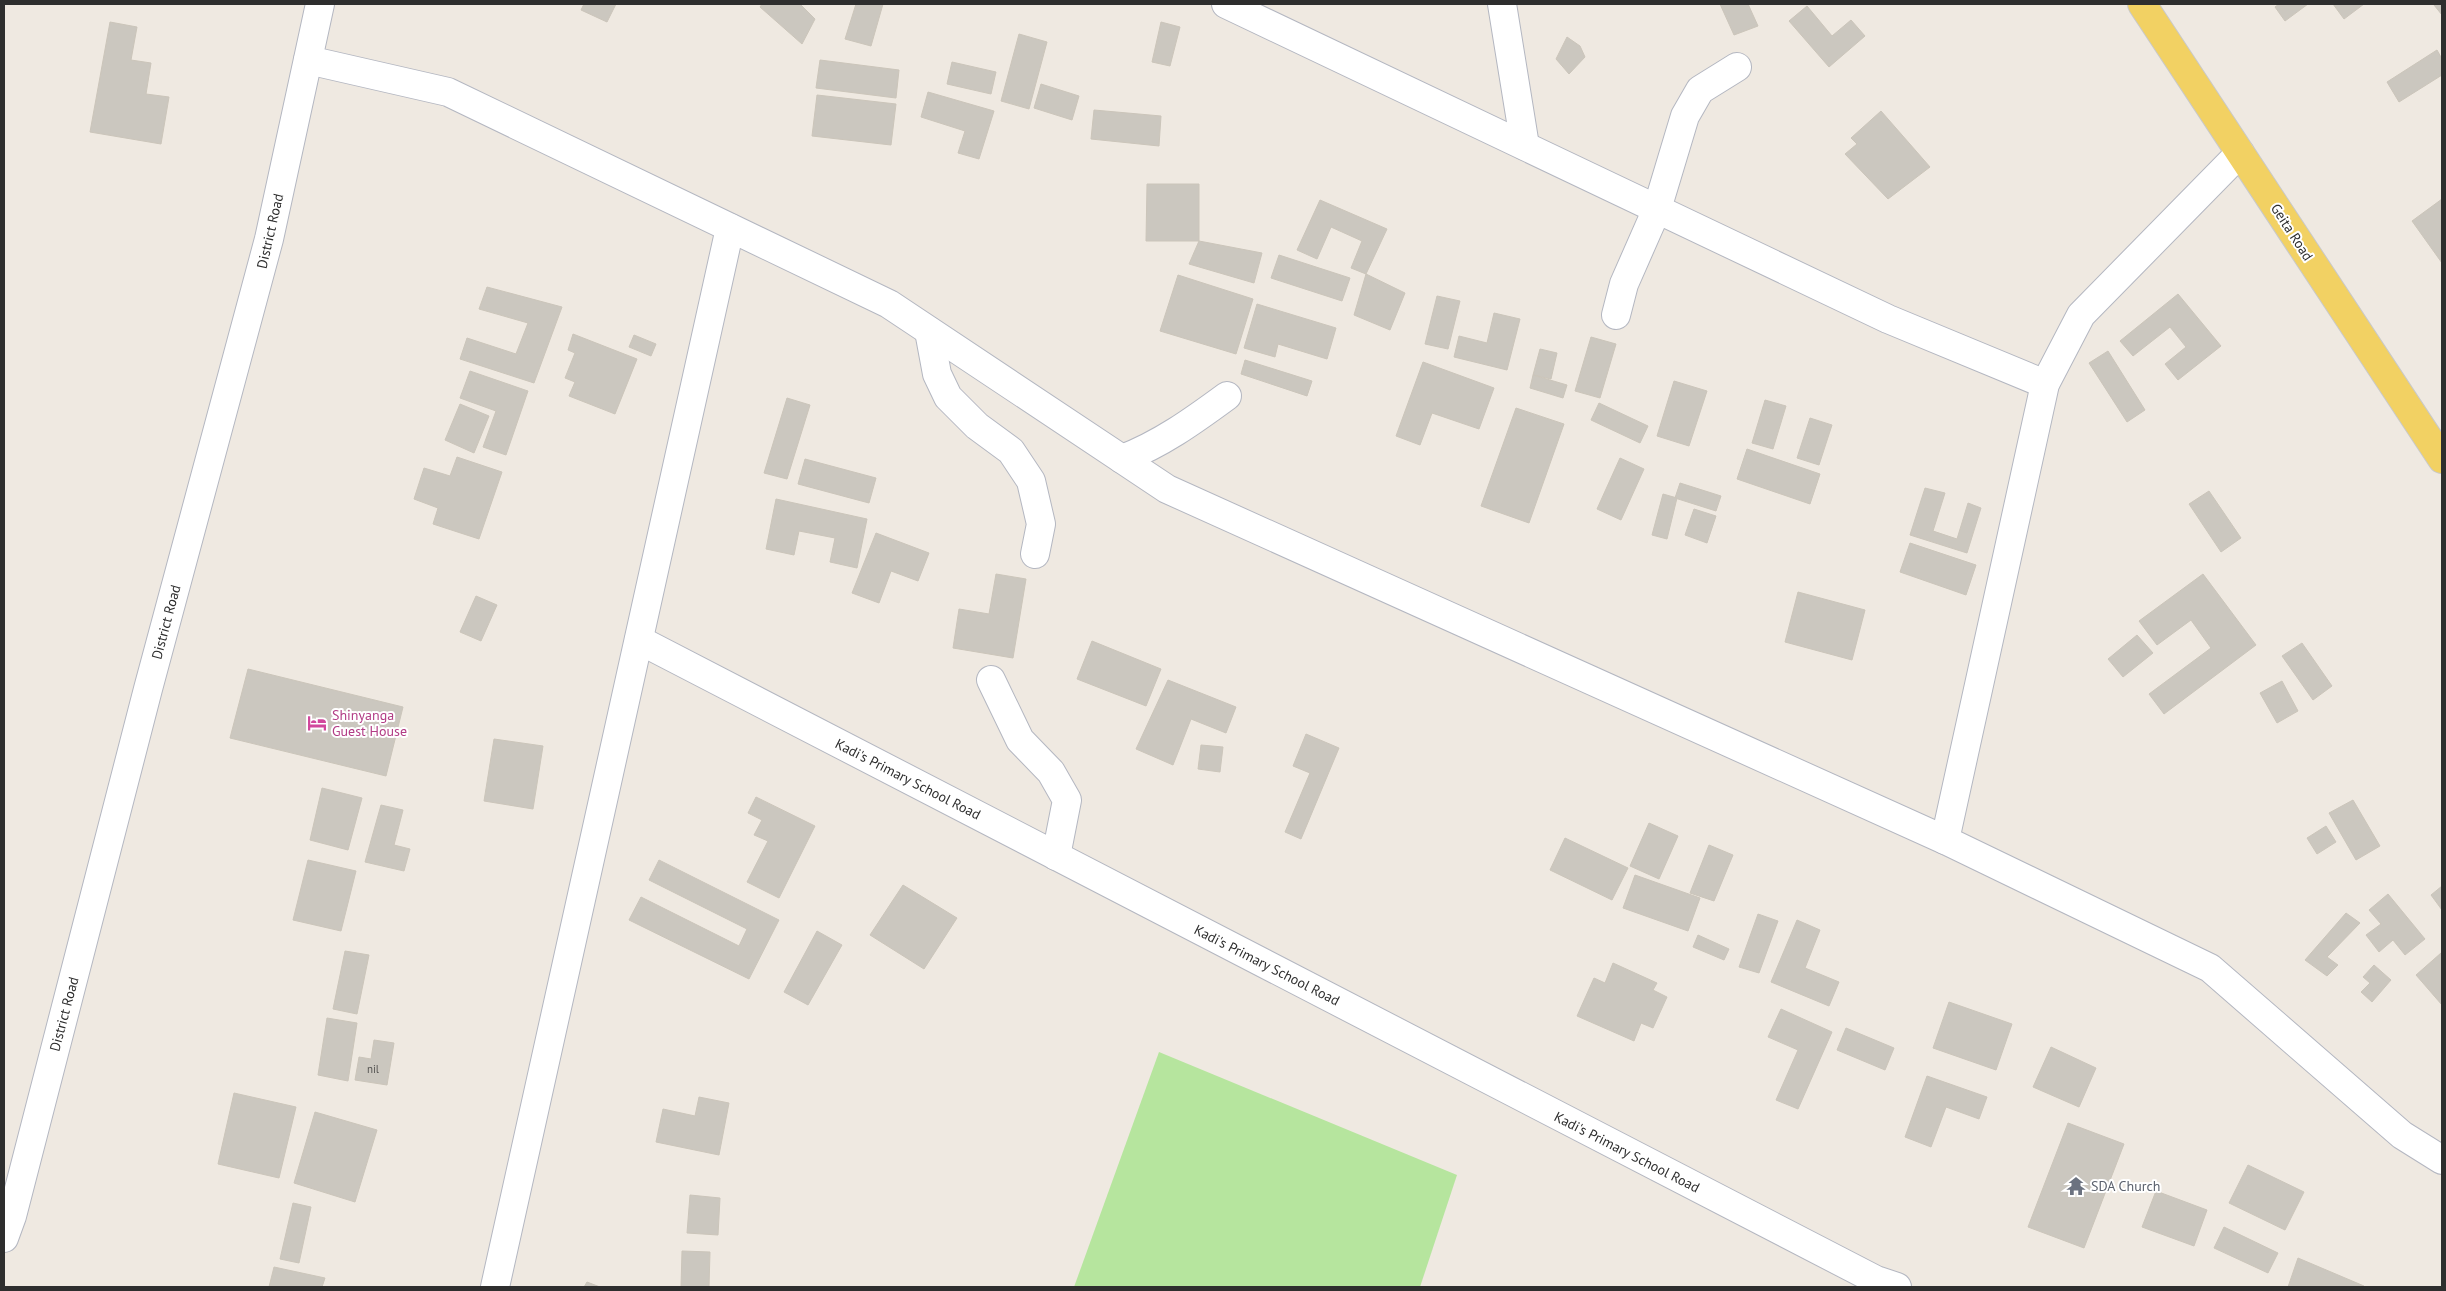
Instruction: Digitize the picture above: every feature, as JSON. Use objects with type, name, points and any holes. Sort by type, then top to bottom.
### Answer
[{"type":"main road","name":"Geita Road","points":[[2142,4],[2442,459]]},
{"type":"street","name":"District Road","points":[[4,1238],[12,1216],[148,689],[269,239],[320,4]]},
{"type":"street","points":[[1226,4],[1888,319],[2045,384]]},
{"type":"street","points":[[1502,4],[1525,146]]},
{"type":"street","points":[[308,60],[448,92],[889,304],[1167,489],[1945,840],[2210,968],[2402,1135],[2442,1160]]},
{"type":"street","points":[[1616,315],[1624,284],[1656,209],[1685,116],[1700,90],[1737,67]]},
{"type":"street","points":[[1945,840],[2045,384],[2081,315],[2240,153]]},
{"type":"street","points":[[495,1287],[730,228]]},
{"type":"street","points":[[929,331],[937,374],[948,397],[977,426],[1011,451],[1031,481],[1042,524],[1034,554]]},
{"type":"street","points":[[1122,459],[1146,450],[1184,428],[1227,396]]},
{"type":"street","name":"Kadi's Primary School Road","points":[[639,640],[1876,1280],[1897,1287]]},
{"type":"street","points":[[991,680],[1020,740],[1052,772],[1067,800],[1056,856]]},
{"type":"green space","points":[[1159,1052],[1457,1175],[1420,1287],[1074,1287]]},
{"type":"building","points":[[584,4],[616,4],[607,22],[581,10]]},
{"type":"building","points":[[762,4],[800,4],[815,19],[802,44],[760,7]]},
{"type":"building","points":[[856,4],[883,4],[871,46],[845,39]]},
{"type":"building","points":[[1720,4],[1748,4],[1758,26],[1734,35]]},
{"type":"building","points":[[2279,4],[2308,4],[2285,21],[2275,7]]},
{"type":"building","points":[[2333,4],[2364,4],[2344,19]]},
{"type":"building","points":[[2442,4],[2442,15],[2434,5]]},
{"type":"building","points":[[1807,6],[1832,36],[1851,20],[1865,36],[1829,67],[1789,21]]},
{"type":"building","points":[[110,22],[137,27],[131,60],[151,63],[146,94],[169,97],[161,144],[90,132]]},
{"type":"building","points":[[1161,22],[1180,27],[1170,66],[1152,62]]},
{"type":"building","points":[[1019,34],[1047,42],[1029,109],[1001,101]]},
{"type":"building","points":[[1567,37],[1580,46],[1585,57],[1569,74],[1556,59]]},
{"type":"building","points":[[2437,50],[2442,59],[2442,75],[2399,102],[2387,82]]},
{"type":"building","points":[[820,60],[899,70],[896,98],[816,88]]},
{"type":"building","points":[[952,62],[996,72],[991,94],[947,84]]},
{"type":"building","points":[[1041,84],[1079,96],[1072,120],[1034,108]]},
{"type":"building","points":[[928,92],[994,111],[979,159],[958,153],[965,131],[921,117]]},
{"type":"building","points":[[817,95],[896,104],[891,145],[812,136]]},
{"type":"building","points":[[1094,110],[1161,116],[1159,146],[1091,139]]},
{"type":"building","points":[[1881,111],[1930,167],[1888,199],[1845,154],[1857,144],[1851,138]]},
{"type":"building","points":[[1147,184],[1199,184],[1199,241],[1146,241]]},
{"type":"building","points":[[2442,199],[2442,263],[2412,221]]},
{"type":"building","points":[[1320,200],[1387,229],[1366,274],[1351,268],[1362,241],[1331,227],[1317,259],[1297,250]]},
{"type":"building","points":[[1199,241],[1262,253],[1254,283],[1189,264]]},
{"type":"building","points":[[1279,255],[1350,278],[1342,301],[1271,278]]},
{"type":"building","points":[[1366,274],[1405,293],[1390,330],[1354,315]]},
{"type":"building","points":[[1178,275],[1253,299],[1236,354],[1160,331]]},
{"type":"building","points":[[487,287],[562,307],[534,383],[460,359],[467,338],[516,354],[528,323],[479,309]]},
{"type":"building","points":[[2178,294],[2221,346],[2178,380],[2165,364],[2186,347],[2170,327],[2133,356],[2120,341]]},
{"type":"building","points":[[1437,296],[1460,301],[1448,349],[1425,344]]},
{"type":"building","points":[[1257,304],[1336,328],[1327,359],[1278,344],[1275,357],[1244,348]]},
{"type":"building","points":[[1494,313],[1520,319],[1507,370],[1454,357],[1459,336],[1487,343]]},
{"type":"building","points":[[573,334],[637,359],[615,414],[569,396],[575,382],[565,378],[575,353],[568,350]]},
{"type":"building","points":[[634,335],[656,344],[651,356],[629,347]]},
{"type":"building","points":[[1591,337],[1616,344],[1600,398],[1575,391]]},
{"type":"building","points":[[1540,349],[1557,353],[1551,379],[1533,375]]},
{"type":"building","points":[[2108,351],[2145,410],[2127,422],[2089,363]]},
{"type":"building","points":[[1245,360],[1312,381],[1307,396],[1241,374]]},
{"type":"building","points":[[1423,362],[1494,388],[1479,429],[1432,413],[1420,445],[1396,436]]},
{"type":"building","points":[[470,371],[528,391],[506,455],[483,447],[496,411],[460,398]]},
{"type":"building","points":[[1533,375],[1567,385],[1563,398],[1530,388]]},
{"type":"building","points":[[1674,381],[1707,391],[1689,446],[1657,436]]},
{"type":"building","points":[[787,398],[810,405],[787,479],[764,473]]},
{"type":"building","points":[[1765,400],[1786,406],[1773,449],[1752,443]]},
{"type":"building","points":[[1599,403],[1648,426],[1640,443],[1591,420]]},
{"type":"building","points":[[460,404],[489,416],[474,453],[445,440]]},
{"type":"building","points":[[1516,408],[1564,424],[1529,523],[1481,506]]},
{"type":"building","points":[[1810,418],[1832,425],[1819,465],[1797,458]]},
{"type":"building","points":[[1747,449],[1820,474],[1810,504],[1737,479]]},
{"type":"building","points":[[457,457],[502,472],[479,539],[433,524],[438,508],[414,499],[424,468],[450,476]]},
{"type":"building","points":[[1620,458],[1644,469],[1621,520],[1597,509]]},
{"type":"building","points":[[805,459],[876,478],[869,503],[798,484]]},
{"type":"building","points":[[1680,483],[1721,496],[1716,511],[1675,498]]},
{"type":"building","points":[[1925,488],[1945,493],[1933,531],[1957,539],[1968,503],[1981,508],[1967,553],[1910,535]]},
{"type":"building","points":[[2209,491],[2241,538],[2221,552],[2189,504]]},
{"type":"building","points":[[1663,494],[1677,498],[1667,539],[1652,535]]},
{"type":"building","points":[[776,499],[867,519],[857,568],[830,562],[835,538],[799,531],[794,555],[766,549]]},
{"type":"building","points":[[1694,509],[1716,516],[1707,543],[1685,535]]},
{"type":"building","points":[[876,533],[929,553],[918,581],[891,571],[879,603],[852,593]]},
{"type":"building","points":[[1910,543],[1976,565],[1966,595],[1900,572]]},
{"type":"building","points":[[996,574],[1026,579],[1013,658],[953,648],[959,609],[989,614]]},
{"type":"building","points":[[2203,574],[2256,645],[2164,714],[2149,694],[2211,648],[2191,620],[2157,645],[2139,621]]},
{"type":"building","points":[[1798,592],[1865,610],[1852,660],[1785,642]]},
{"type":"building","points":[[476,596],[497,605],[481,641],[460,632]]},
{"type":"building","points":[[2137,635],[2153,653],[2123,677],[2108,659]]},
{"type":"building","points":[[1092,641],[1161,669],[1146,706],[1077,679]]},
{"type":"building","points":[[2302,643],[2332,686],[2313,700],[2282,656]]},
{"type":"building","name":"Shinyanga Guest House","points":[[248,669],[403,707],[386,776],[230,738]]},
{"type":"building","points":[[1168,680],[1236,707],[1226,733],[1191,719],[1173,765],[1136,749]]},
{"type":"building","points":[[2282,681],[2298,711],[2277,723],[2260,693]]},
{"type":"building","points":[[1306,734],[1339,748],[1301,839],[1285,832],[1310,773],[1293,766]]},
{"type":"building","points":[[494,739],[543,746],[533,809],[484,801]]},
{"type":"building","points":[[1201,745],[1223,747],[1220,772],[1198,769]]},
{"type":"building","points":[[322,788],[362,798],[348,850],[310,840]]},
{"type":"building","points":[[756,797],[815,826],[779,898],[747,882],[768,841],[754,835],[762,820],[748,813]]},
{"type":"building","points":[[2353,800],[2380,846],[2356,860],[2329,813]]},
{"type":"building","points":[[381,805],[403,810],[394,845],[410,849],[404,871],[365,862]]},
{"type":"building","points":[[1649,823],[1678,836],[1659,879],[1630,866]]},
{"type":"building","points":[[2326,826],[2336,842],[2317,854],[2307,838]]},
{"type":"building","points":[[1565,838],[1628,868],[1612,900],[1550,870]]},
{"type":"building","points":[[1709,845],[1733,855],[1714,901],[1690,893]]},
{"type":"building","points":[[308,860],[356,871],[341,931],[293,920]]},
{"type":"building","points":[[659,860],[779,920],[749,979],[629,920],[641,897],[739,946],[747,929],[649,880]]},
{"type":"building","points":[[1635,875],[1700,898],[1688,931],[1623,908]]},
{"type":"building","points":[[903,885],[957,918],[924,969],[870,935]]},
{"type":"building","points":[[2442,886],[2442,910],[2431,895]]},
{"type":"building","points":[[2388,894],[2425,939],[2405,955],[2393,940],[2379,952],[2366,935],[2381,924],[2369,910]]},
{"type":"building","points":[[2346,913],[2360,923],[2327,957],[2338,965],[2327,976],[2305,960]]},
{"type":"building","points":[[1758,914],[1778,921],[1759,973],[1739,967]]},
{"type":"building","points":[[1797,920],[1820,930],[1805,968],[1839,982],[1829,1006],[1771,982]]},
{"type":"building","points":[[817,931],[842,945],[808,1005],[784,992]]},
{"type":"building","points":[[1698,935],[1729,949],[1724,960],[1693,947]]},
{"type":"building","points":[[345,951],[369,955],[357,1014],[333,1009]]},
{"type":"building","points":[[2441,953],[2442,955],[2442,1005],[2416,975]]},
{"type":"building","points":[[1613,963],[1657,983],[1653,990],[1667,997],[1653,1028],[1641,1023],[1634,1041],[1577,1016],[1594,978],[1605,983]]},
{"type":"building","points":[[2374,965],[2391,980],[2372,1002],[2361,992],[2370,983],[2363,977]]},
{"type":"building","points":[[1949,1002],[2012,1024],[1996,1070],[1933,1048]]},
{"type":"building","points":[[1781,1009],[1832,1032],[1798,1109],[1776,1100],[1798,1050],[1768,1037]]},
{"type":"building","points":[[327,1018],[357,1023],[348,1081],[318,1075]]},
{"type":"building","points":[[1846,1028],[1894,1048],[1885,1070],[1837,1050]]},
{"type":"building","points":[[374,1040],[394,1043],[387,1085],[355,1080],[359,1057],[371,1059]]},
{"type":"building","points":[[2051,1047],[2096,1068],[2079,1107],[2033,1087]]},
{"type":"building","points":[[1927,1076],[1987,1097],[1979,1119],[1946,1107],[1931,1147],[1905,1137]]},
{"type":"building","points":[[234,1093],[296,1107],[279,1178],[218,1164]]},
{"type":"building","points":[[699,1097],[729,1103],[719,1155],[656,1142],[663,1109],[695,1116]]},
{"type":"building","points":[[315,1112],[377,1130],[355,1202],[294,1183]]},
{"type":"building","name":"SDA Church","points":[[2068,1123],[2124,1144],[2084,1248],[2028,1227]]},
{"type":"building","points":[[2248,1165],[2304,1192],[2285,1230],[2229,1203]]},
{"type":"building","points":[[2156,1191],[2207,1210],[2194,1246],[2142,1227]]},
{"type":"building","points":[[690,1195],[720,1198],[718,1235],[687,1233]]},
{"type":"building","points":[[293,1203],[311,1207],[299,1263],[280,1259]]},
{"type":"building","points":[[2224,1227],[2278,1253],[2268,1273],[2214,1248]]},
{"type":"building","points":[[682,1251],[710,1252],[709,1287],[681,1287]]},
{"type":"building","points":[[2298,1258],[2364,1286],[2288,1287]]},
{"type":"building","points":[[274,1267],[325,1278],[322,1287],[269,1287]]},
{"type":"building","points":[[587,1282],[600,1287],[584,1287]]},
{"type":"place","name":"Shinyanga Guest House","points":[[317,723]]},
{"type":"place","name":"SDA Church","points":[[2076,1186]]}]
